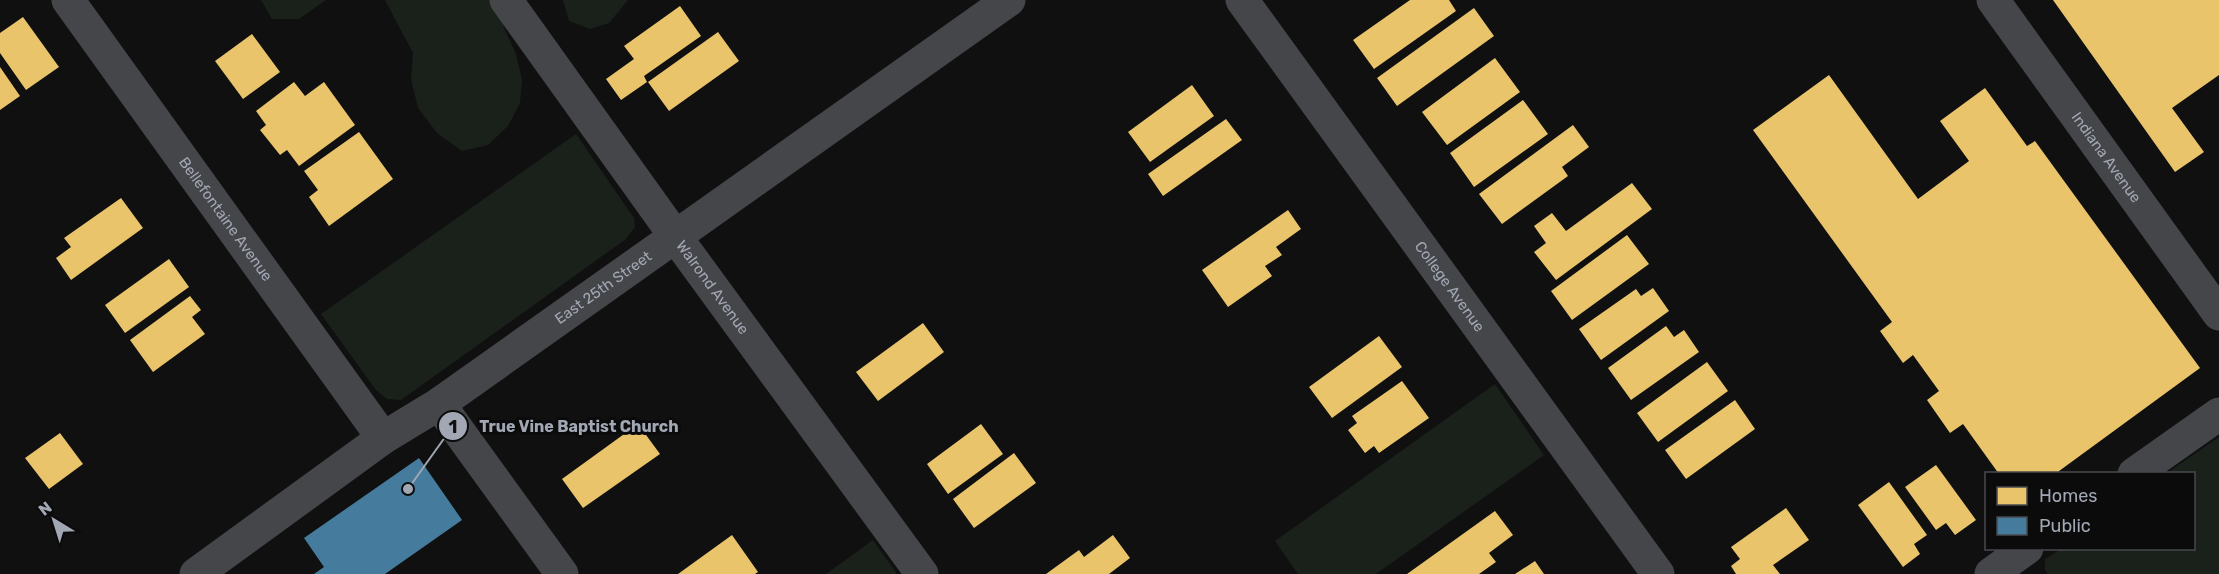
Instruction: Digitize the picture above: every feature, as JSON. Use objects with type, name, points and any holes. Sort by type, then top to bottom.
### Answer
[{"type":"street","name":"Bellefontaine Avenue","points":[[68,0],[383,438]]},
{"type":"street","name":"Walrond Avenue","points":[[506,0],[921,574]]},
{"type":"street","name":"East 25th Street","points":[[196,574],[383,438],[438,404],[1009,0]]},
{"type":"street","name":"College Avenue","points":[[1242,0],[1658,574]]},
{"type":"street","name":"Indiana Avenue","points":[[1993,0],[2219,314]]},
{"type":"street","points":[[438,404],[562,574]]},
{"type":"street","points":[[2137,472],[2219,414]]},
{"type":"street","points":[[1991,574],[2026,550]]},
{"type":"shaded area","points":[[261,0],[326,0],[299,19],[272,19]]},
{"type":"shaded area","points":[[385,0],[496,0],[505,30],[516,54],[522,80],[520,103],[508,126],[488,145],[462,151],[437,133],[418,108],[411,79],[413,53]]},
{"type":"shaded area","points":[[563,0],[628,0],[609,23],[590,29],[569,21]]},
{"type":"shaded area","points":[[576,134],[634,218],[635,227],[626,239],[401,400],[387,399],[376,390],[321,314]]},
{"type":"shaded area","points":[[1495,384],[1544,455],[1376,574],[1298,574],[1275,541]]},
{"type":"shaded area","points":[[2219,437],[2219,574],[2048,574],[2045,570],[2045,559],[2059,550],[2195,550],[2195,472],[2168,472]]},
{"type":"shaded area","points":[[873,540],[897,574],[826,574]]},
{"type":"building: Homes","points":[[1410,0],[1449,0],[1456,11],[1374,69],[1353,40]]},
{"type":"building: Homes","points":[[2053,0],[2219,0],[2219,75],[2172,108],[2204,152],[2175,172]]},
{"type":"building: Homes","points":[[680,6],[701,36],[644,76],[647,82],[621,100],[606,79],[634,59],[624,46]]},
{"type":"building: Homes","points":[[1474,8],[1494,36],[1397,106],[1377,78]]},
{"type":"building: Homes","points":[[23,17],[59,67],[26,90],[0,53],[0,33]]},
{"type":"building: Homes","points":[[718,32],[739,61],[669,111],[648,82]]},
{"type":"building: Homes","points":[[252,34],[280,72],[243,99],[215,61]]},
{"type":"building: Homes","points":[[1495,58],[1520,92],[1447,145],[1422,112]]},
{"type":"building: Homes","points":[[0,67],[20,96],[0,110]]},
{"type":"building: Homes","points":[[1829,75],[1918,199],[1969,161],[1940,121],[1985,88],[2027,146],[2035,141],[2200,368],[2058,472],[1998,472],[1963,424],[1950,433],[1927,400],[1939,391],[1913,355],[1903,363],[1880,331],[1892,322],[1753,130]]},
{"type":"building: Homes","points":[[294,82],[305,96],[324,82],[355,125],[299,166],[287,150],[280,155],[260,130],[266,125],[256,111]]},
{"type":"building: Homes","points":[[1192,85],[1214,116],[1150,162],[1128,132]]},
{"type":"building: Homes","points":[[1523,100],[1548,134],[1474,187],[1450,153]]},
{"type":"building: Homes","points":[[1226,119],[1242,140],[1163,196],[1148,174]]},
{"type":"building: Homes","points":[[1573,125],[1589,147],[1562,167],[1568,176],[1502,224],[1479,194]]},
{"type":"building: Homes","points":[[359,132],[393,179],[329,226],[309,197],[318,190],[304,171]]},
{"type":"building: Homes","points":[[1632,183],[1652,209],[1556,280],[1534,252],[1546,243],[1534,226],[1552,213],[1566,231]]},
{"type":"building: Homes","points":[[121,198],[143,228],[71,280],[56,258],[71,247],[64,238]]},
{"type":"building: Homes","points":[[1288,210],[1301,229],[1276,247],[1282,255],[1265,266],[1272,276],[1228,307],[1202,270]]},
{"type":"building: Homes","points":[[1627,235],[1649,264],[1572,320],[1551,291]]},
{"type":"building: Homes","points":[[169,259],[189,287],[125,333],[105,305]]},
{"type":"building: Homes","points":[[1653,288],[1669,311],[1601,360],[1579,329],[1636,289],[1641,296]]},
{"type":"building: Homes","points":[[190,296],[201,310],[192,317],[205,334],[153,372],[130,340]]},
{"type":"building: Homes","points":[[923,323],[944,352],[878,401],[856,372]]},
{"type":"building: Homes","points":[[1666,326],[1674,337],[1684,330],[1699,352],[1631,400],[1608,368]]},
{"type":"building: Homes","points":[[1379,336],[1402,367],[1332,418],[1309,387]]},
{"type":"building: Homes","points":[[1707,362],[1728,391],[1658,442],[1637,413]]},
{"type":"building: Homes","points":[[1402,381],[1429,418],[1379,453],[1374,446],[1365,453],[1348,430],[1357,423],[1352,416]]},
{"type":"building: Homes","points":[[1735,400],[1755,429],[1686,479],[1665,450]]},
{"type":"building: Homes","points":[[638,424],[660,454],[583,508],[562,479]]},
{"type":"building: Homes","points":[[981,424],[1003,454],[948,494],[927,464]]},
{"type":"building: Homes","points":[[60,433],[83,464],[49,489],[25,458]]},
{"type":"building: Homes","points":[[1014,453],[1036,483],[974,528],[953,499]]},
{"type":"building: Homes","points":[[1936,465],[1976,520],[1955,535],[1946,523],[1936,530],[1905,487]]},
{"type":"building: Homes","points":[[1889,482],[1927,535],[1914,544],[1920,554],[1903,567],[1858,505]]},
{"type":"building: Homes","points":[[1786,508],[1809,540],[1773,565],[1780,574],[1736,574],[1731,566],[1740,559],[1731,547]]},
{"type":"building: Homes","points":[[1495,511],[1513,535],[1489,553],[1496,562],[1479,574],[1407,574]]},
{"type":"building: Homes","points":[[732,535],[758,572],[755,574],[678,574]]},
{"type":"building: Homes","points":[[1113,535],[1130,558],[1109,574],[1046,574],[1079,550],[1084,557]]},
{"type":"building: Homes","points":[[1535,561],[1544,574],[1515,574]]},
{"type":"building: Public","points":[[419,458],[462,520],[385,574],[314,574],[324,567],[304,538]]},
{"type":"place","name":"True Vine Baptist Church","points":[[408,489]]}]
